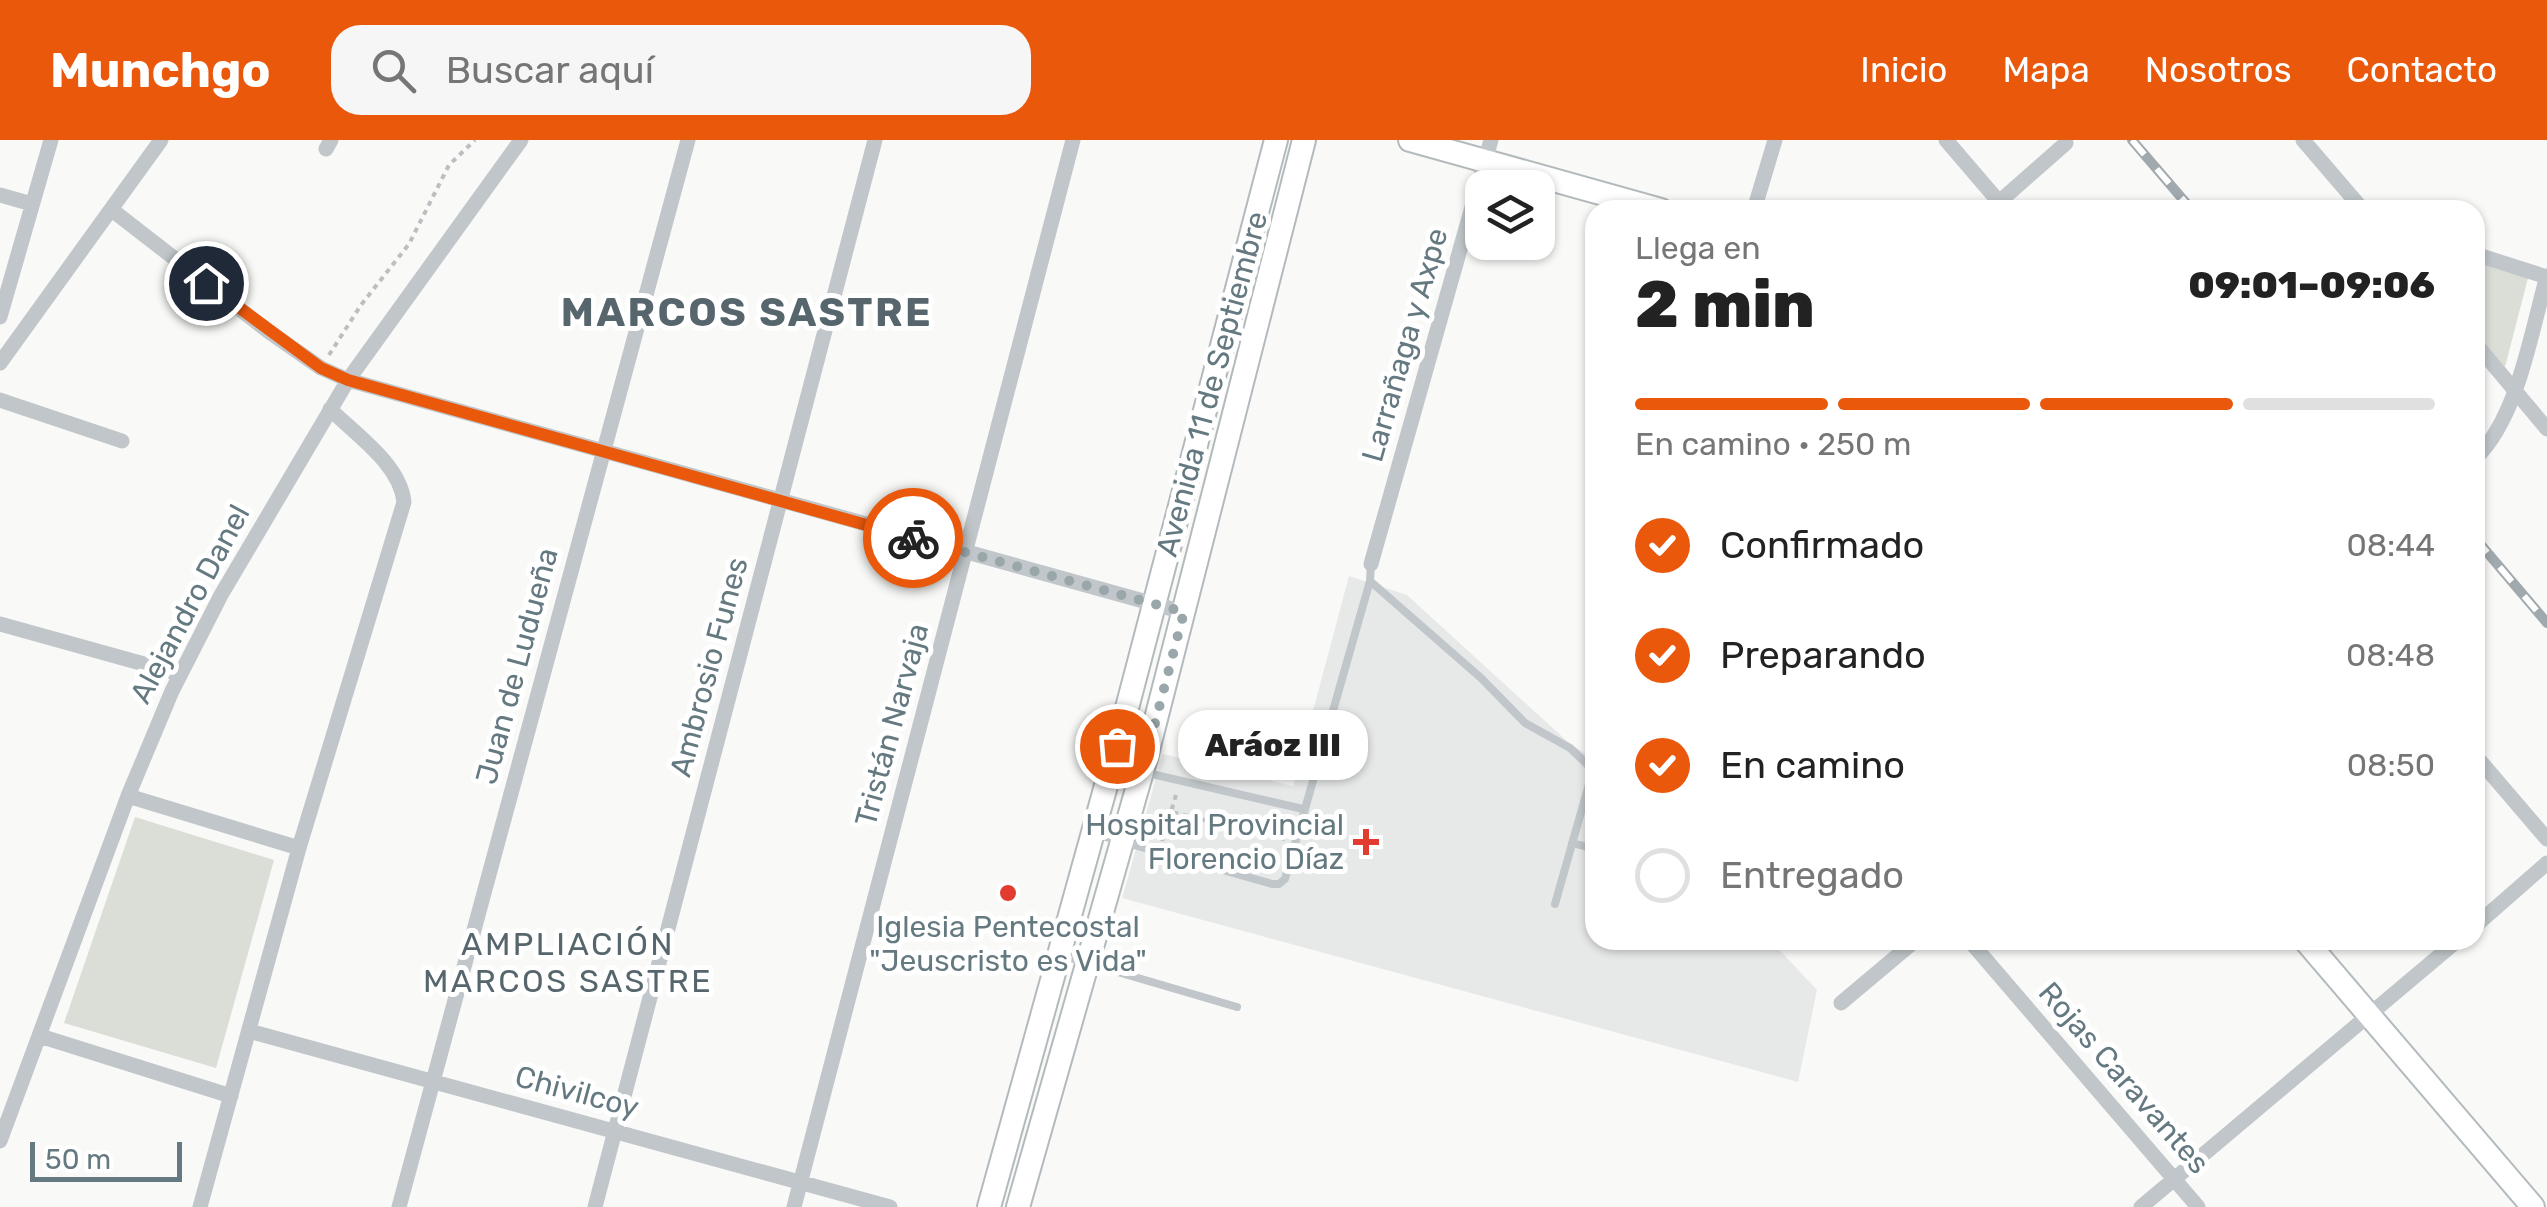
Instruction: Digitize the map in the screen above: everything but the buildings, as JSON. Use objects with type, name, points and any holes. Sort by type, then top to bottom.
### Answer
[{"type":"main road","points":[[1410,140],[1488,150],[1632,200]]},
{"type":"main road","name":"Avenida 11 de Septiembre","points":[[989,1207],[1112,765],[1274,141]]},
{"type":"main road","name":"Avenida 11 de Septiembre","points":[[1018,1207],[1142,773],[1303,144]]},
{"type":"main road","points":[[2314,950],[2534,1207]]},
{"type":"street","points":[[0,317],[51,140]]},
{"type":"street","points":[[0,363],[161,140]]},
{"type":"street","name":"Alejandro Danel","points":[[0,1141],[128,796],[180,674],[221,595],[348,380],[521,140]]},
{"type":"street","name":"Juan de Ludueña","points":[[399,1207],[688,140]]},
{"type":"street","name":"Tristán Narvaja","points":[[794,1207],[1073,140]]},
{"type":"street","points":[[1757,200],[1775,140]]},
{"type":"street","points":[[1946,140],[1993,200]]},
{"type":"street","points":[[2303,140],[2355,200]]},
{"type":"street","name":"Ambrosio Funes","points":[[595,1207],[782,501],[870,141]]},
{"type":"street","points":[[1274,141],[1303,144]]},
{"type":"street","points":[[2005,200],[2066,143]]},
{"type":"street","name":"Larrañaga y Axpe","points":[[1371,572],[1488,150]]},
{"type":"street","points":[[0,195],[32,204]]},
{"type":"street","points":[[112,210],[321,368],[348,380],[1184,612]]},
{"type":"street","points":[[2485,257],[2547,276],[2514,391],[2485,445]]},
{"type":"street","points":[[2485,355],[2547,430]]},
{"type":"street","points":[[0,400],[122,441]]},
{"type":"street","points":[[200,1207],[299,848],[404,502],[403,488],[395,473],[330,410]]},
{"type":"street","points":[[0,624],[180,674]]},
{"type":"street","points":[[2485,767],[2547,839]]},
{"type":"street","points":[[128,796],[299,848]]},
{"type":"street","points":[[2485,917],[2547,863]]},
{"type":"street","points":[[1841,1002],[1904,950]]},
{"type":"street","name":"Rojas Caravantes","points":[[1978,950],[2198,1207]]},
{"type":"street","points":[[2141,1207],[2446,950]]},
{"type":"street","name":"Chivilcoy","points":[[249,1031],[890,1207]]},
{"type":"street","points":[[40,1036],[230,1096]]},
{"type":"lane","points":[[1092,834],[1280,884],[1285,879],[1371,572],[1526,723],[1585,760]]},
{"type":"lane","points":[[1112,765],[1303,809]]},
{"type":"lane","points":[[1556,904],[1585,799]]},
{"type":"lane","points":[[1572,843],[1585,846]]},
{"type":"lane","points":[[1059,954],[1237,1007]]},
{"type":"path","points":[[321,368],[361,305],[409,244],[449,165],[475,140]]},
{"type":"path","points":[[1159,851],[1180,780]]},
{"type":"path","points":[[1171,812],[1294,842]]},
{"type":"shaded area","points":[[2485,265],[2528,278],[2505,367],[2485,344]]},
{"type":"shaded area","name":"Hospital Provincial Florencio Díaz","points":[[1349,576],[1407,595],[1585,753],[1585,950],[1779,950],[1817,990],[1798,1082],[1122,898],[1163,754],[1293,786]]},
{"type":"shaded area","points":[[135,817],[274,860],[216,1068],[64,1023]]},
{"type":"railway","points":[[2132,140],[2183,200]]},
{"type":"railway","points":[[2485,550],[2547,623]]},
{"type":"way so far","points":[[913,538],[1184,612],[1142,773],[1112,765],[1117,746]]},
{"type":"place","name":"Aráoz III","points":[[1117,746]]},
{"type":"place","name":"Hospital Provincial Florencio Díaz","points":[[1366,842]]},
{"type":"place","name":"Iglesia Pentecostal \"Jeuscristo es Vida\"","points":[[1008,893]]},
{"type":"district","name":"MARCOS SASTRE","points":[[747,312]]},
{"type":"district","name":"AMPLIACIÓN MARCOS SASTRE","points":[[568,962]]},
{"type":"route","points":[[206,283],[321,368],[348,380],[913,538]]}]
